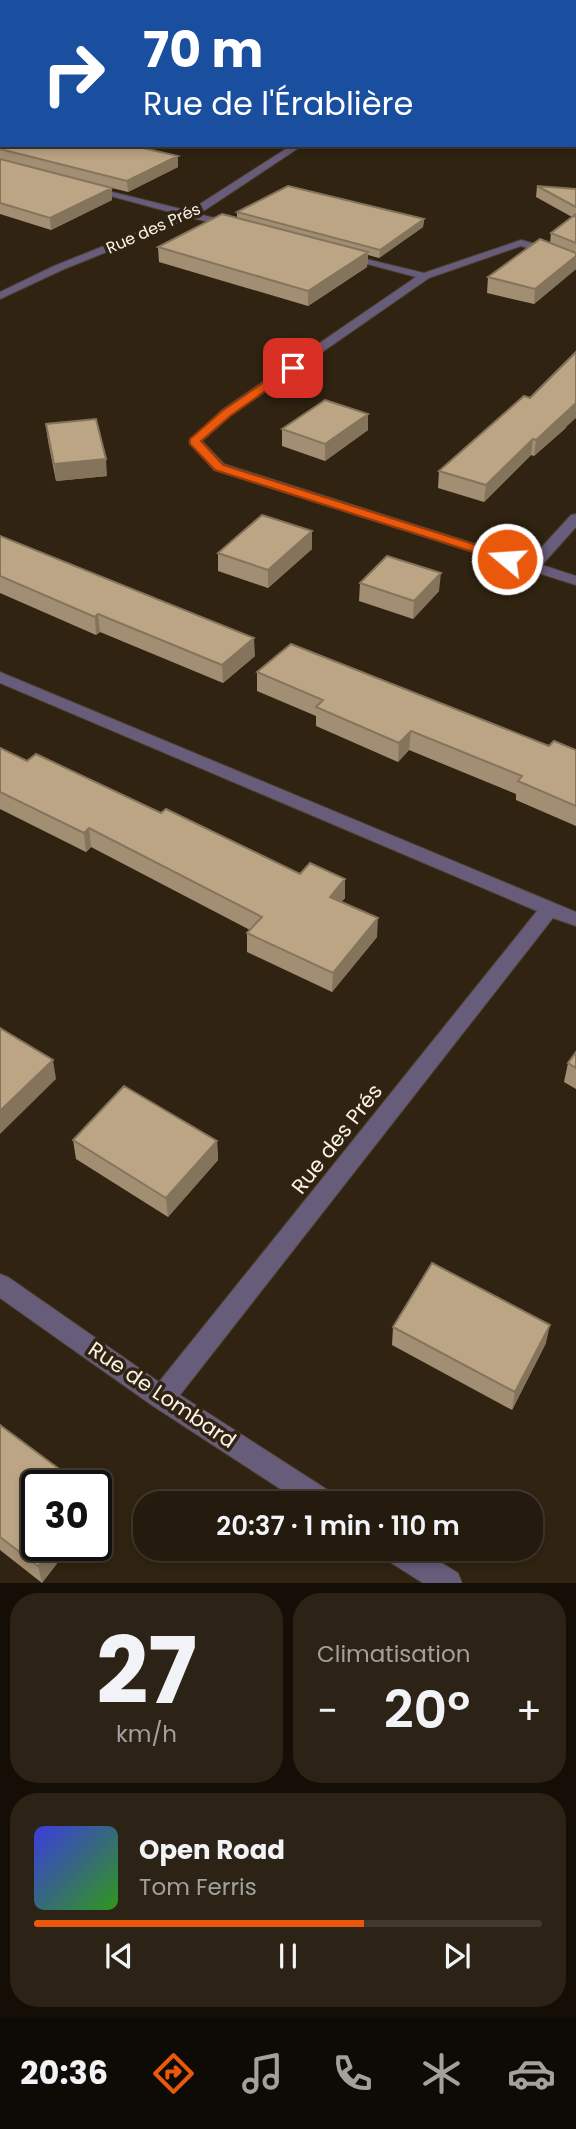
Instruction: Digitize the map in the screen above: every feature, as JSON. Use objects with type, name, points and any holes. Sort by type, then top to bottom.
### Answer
[{"type":"street","name":"Rue des Prés","points":[[0,296],[58,268],[190,215],[296,147]]},
{"type":"street","points":[[78,185],[240,228]]},
{"type":"street","points":[[576,263],[555,252],[522,243],[425,276],[226,413],[195,441],[219,467],[576,581]]},
{"type":"street","points":[[332,252],[425,276]]},
{"type":"street","points":[[532,567],[576,518]]},
{"type":"street","points":[[0,677],[576,919]]},
{"type":"street","name":"Rue des Prés","points":[[162,1398],[549,909]]},
{"type":"street","name":"Rue de Lombard","points":[[0,1285],[162,1398],[306,1491]]},
{"type":"street","points":[[414,1561],[448,1583]]},
{"type":"building","points":[[139,147],[178,156],[127,181],[0,149]]},
{"type":"building","points":[[0,159],[112,188],[50,218],[0,203]]},
{"type":"building","points":[[288,186],[424,219],[380,250],[237,212]]},
{"type":"building","points":[[537,186],[576,189],[576,207]]},
{"type":"building","points":[[222,214],[368,252],[308,291],[158,247]]},
{"type":"building","points":[[576,214],[576,243],[551,233]]},
{"type":"building","points":[[540,239],[576,253],[576,256],[535,289],[488,277]]},
{"type":"building","points":[[576,352],[576,403],[536,440],[533,439],[486,485],[439,471],[524,396],[530,398]]},
{"type":"building","points":[[325,400],[368,414],[325,444],[282,429]]},
{"type":"building","points":[[96,419],[106,459],[54,464],[46,424]]},
{"type":"building","points":[[262,515],[312,531],[268,570],[218,553]]},
{"type":"building","points":[[0,536],[254,638],[222,665],[98,614],[95,617],[0,576]]},
{"type":"building","points":[[387,556],[441,573],[414,601],[360,583]]},
{"type":"building","points":[[291,644],[549,746],[554,741],[576,750],[576,806],[518,781],[522,776],[411,731],[399,743],[316,707],[323,700],[257,672]]},
{"type":"building","points":[[0,748],[27,761],[36,754],[161,813],[166,809],[300,874],[310,863],[345,879],[330,897],[378,918],[333,973],[247,933],[262,917],[89,828],[84,833],[0,792]]},
{"type":"building","points":[[0,1028],[53,1060],[0,1111]]},
{"type":"building","points":[[576,1052],[576,1068],[568,1063]]},
{"type":"building","points":[[124,1086],[217,1141],[166,1198],[73,1140]]},
{"type":"building","points":[[432,1263],[550,1325],[515,1392],[393,1327]]},
{"type":"building","points":[[0,1425],[60,1470],[21,1470],[21,1553],[0,1537]]},
{"type":"route","points":[[293,368],[226,413],[195,441],[219,467],[507,559]]}]
